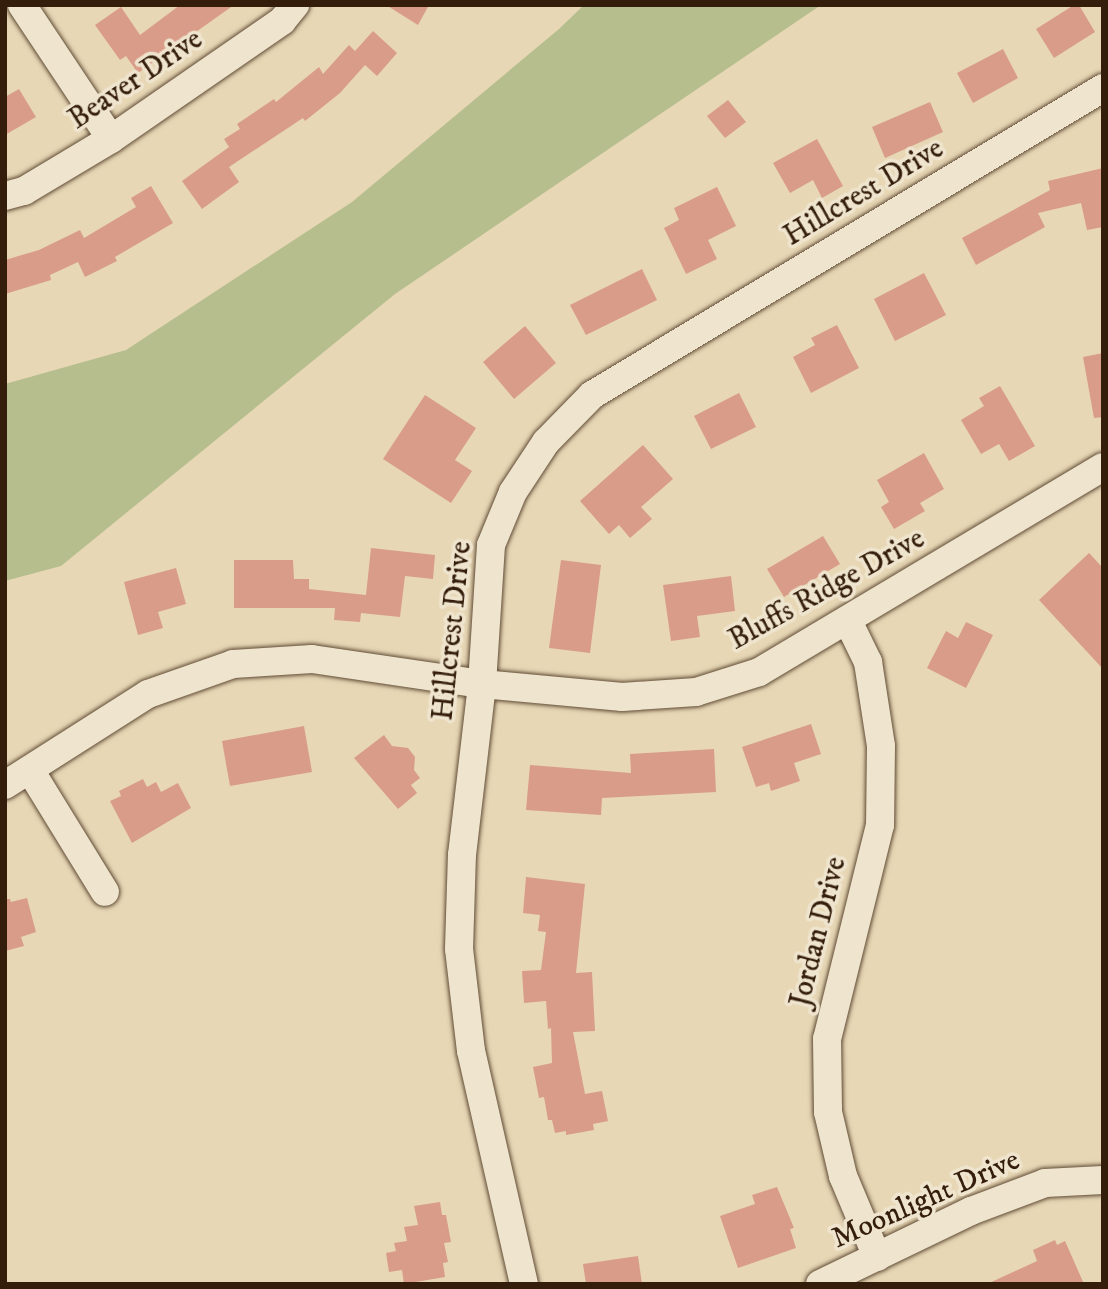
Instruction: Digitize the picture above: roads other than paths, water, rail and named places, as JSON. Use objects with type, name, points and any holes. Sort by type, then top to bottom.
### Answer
[{"type":"street","points":[[22,5],[111,139]]},
{"type":"street","name":"Beaver Drive","points":[[5,196],[24,191],[111,139],[282,21],[295,5]]},
{"type":"street","name":"Hillcrest Drive","points":[[524,1284],[471,1051],[459,949],[462,855],[482,684],[491,545],[513,492],[546,442],[592,395],[1103,88]]},
{"type":"street","name":"Bluffs Ridge Drive","points":[[5,785],[148,694],[233,664],[312,659],[482,684],[622,697],[696,692],[759,672],[1103,467]]},
{"type":"street","name":"Jordan Drive","points":[[848,621],[868,662],[881,746],[880,825],[827,1039],[828,1112],[843,1175],[877,1257]]},
{"type":"street","points":[[30,770],[105,892]]},
{"type":"street","name":"Moonlight Drive","points":[[820,1284],[971,1211],[1045,1183],[1103,1180]]}]
